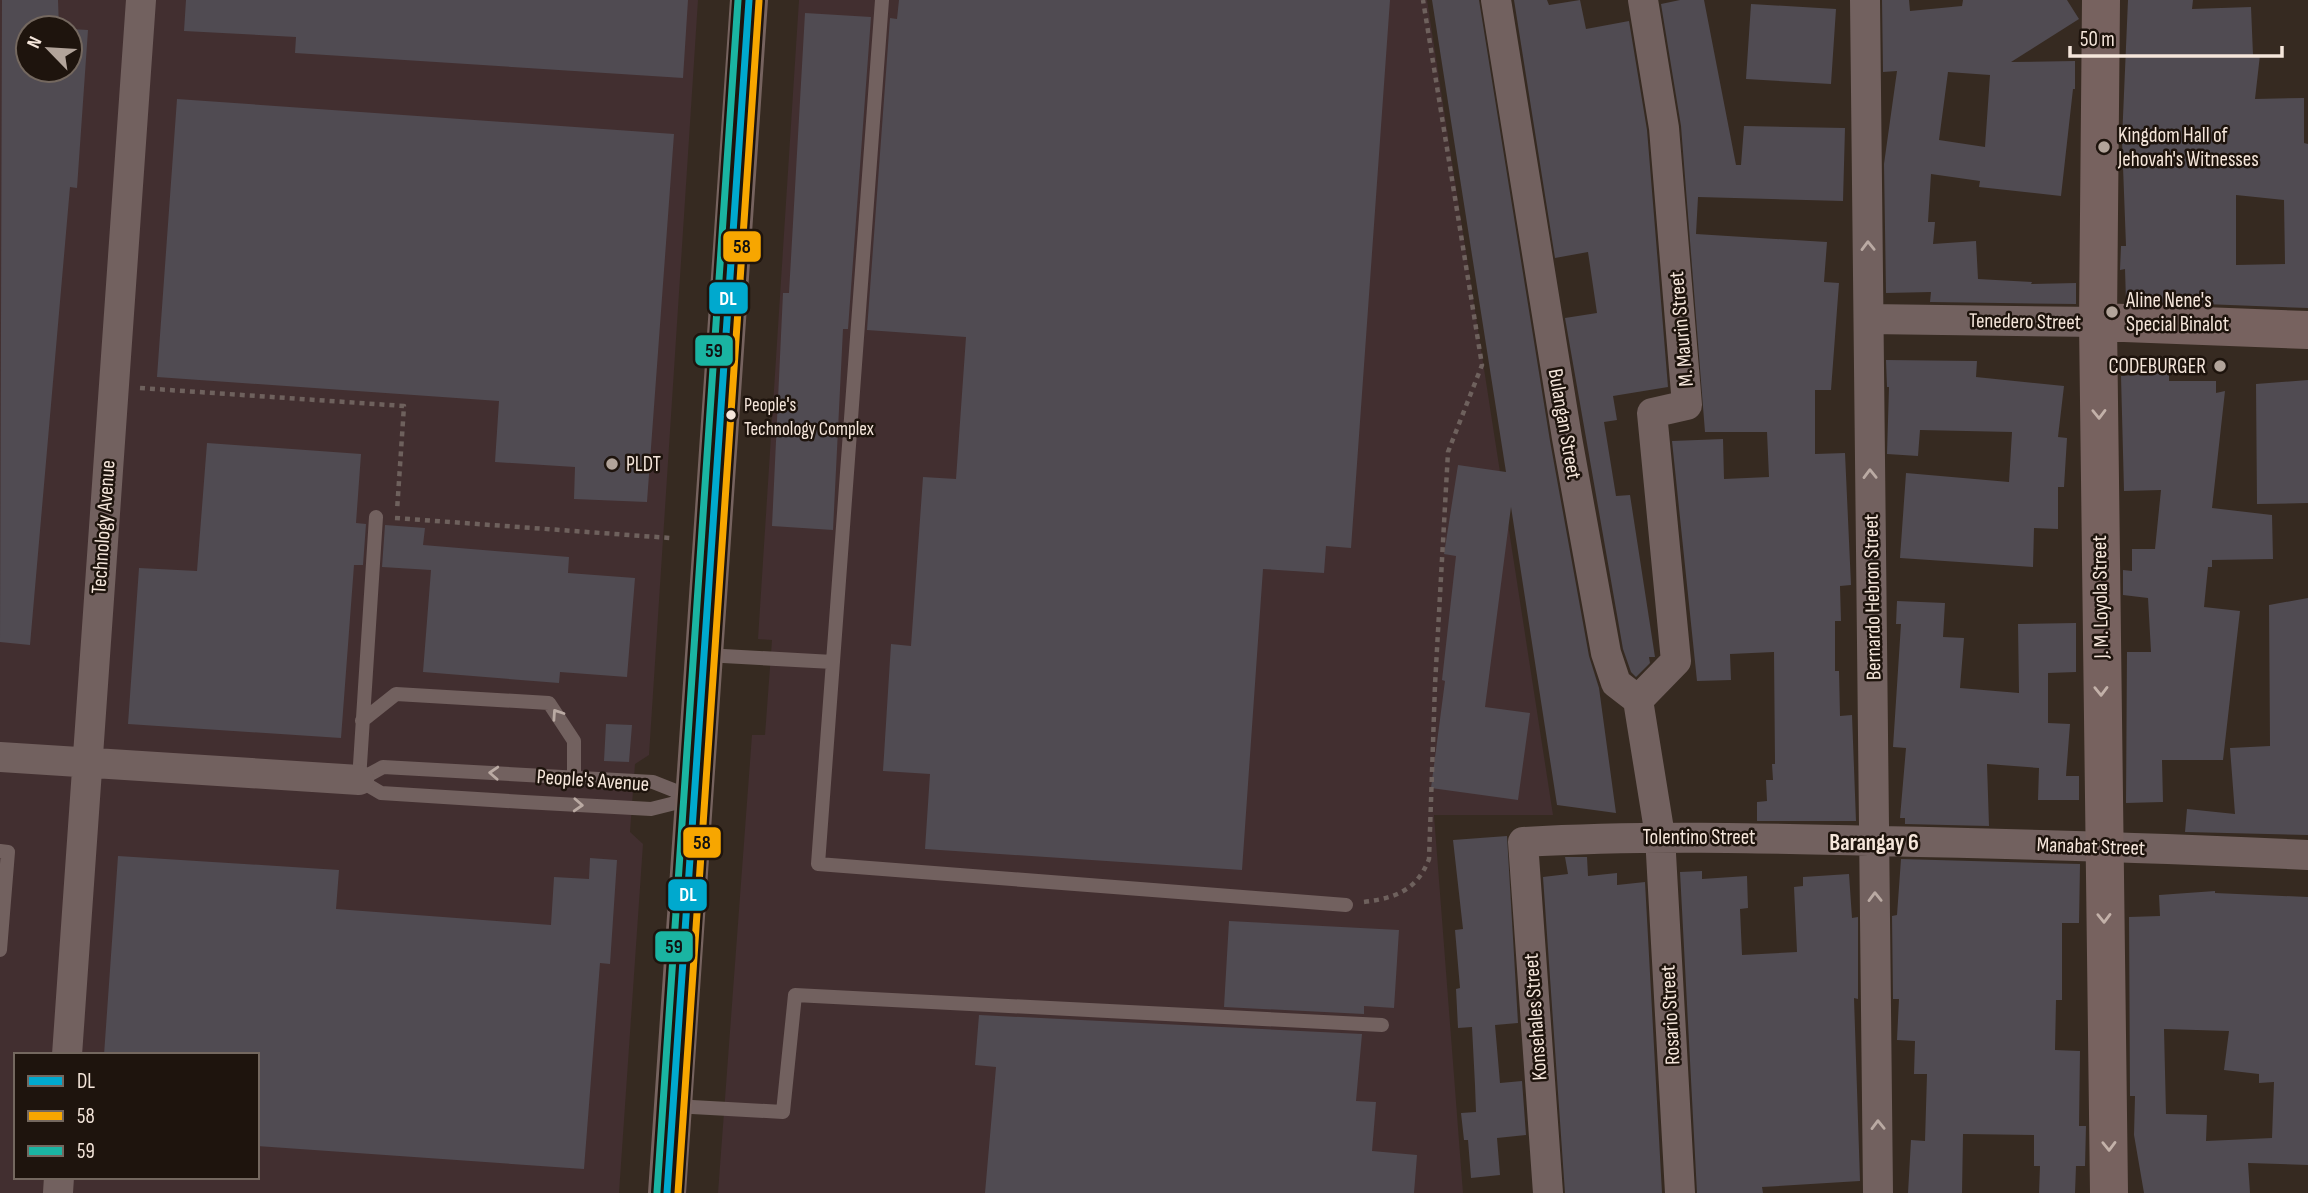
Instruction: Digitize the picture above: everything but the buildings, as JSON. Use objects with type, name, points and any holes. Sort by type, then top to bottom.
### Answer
[{"type":"highway","points":[[667,1193],[749,0]]},
{"type":"main road","name":"J. M. Loyola Street","points":[[2101,0],[2098,322],[2109,1193]]},
{"type":"main road","name":"Tenedero Street","points":[[2098,322],[2308,330]]},
{"type":"street","name":"Technology Avenue","points":[[67,1053],[141,0]]},
{"type":"street","name":"Bulangan Street","points":[[1496,0],[1567,438],[1606,653],[1616,683],[1638,700]]},
{"type":"street","name":"M. Maurin Street","points":[[1638,700],[1676,661],[1652,413],[1687,405],[1664,128],[1643,0]]},
{"type":"street","name":"Bernardo Hebron Street","points":[[1865,0],[1878,1193]]},
{"type":"street","name":"Tenedero Street","points":[[1869,319],[2098,322]]},
{"type":"street","points":[[1638,700],[1660,836]]},
{"type":"street","name":"People's Avenue","points":[[0,757],[359,780]]},
{"type":"street","name":"Tolentino Street","points":[[1523,842],[1660,836],[1874,841]]},
{"type":"street","name":"Rosario Street","points":[[1660,836],[1681,1193]]},
{"type":"street","name":"Manabat Street","points":[[1874,841],[2103,845],[2308,855]]},
{"type":"street","name":"Konsehales Street","points":[[1523,842],[1548,1193]]},
{"type":"lane","points":[[882,0],[818,864],[1346,905]]},
{"type":"lane","points":[[359,780],[376,517]]},
{"type":"lane","points":[[704,655],[833,662]]},
{"type":"lane","points":[[362,721],[396,694],[549,702],[575,741],[573,777]]},
{"type":"lane","name":"People's Avenue","points":[[359,780],[383,767],[573,777],[653,782],[695,799]]},
{"type":"lane","name":"People's Avenue","points":[[359,780],[381,793],[499,801],[651,809],[695,799]]},
{"type":"lane","points":[[0,851],[8,852],[0,950]]},
{"type":"lane","points":[[673,1106],[783,1112],[795,995],[1382,1025]]},
{"type":"path","points":[[1346,905],[1386,900],[1408,890],[1422,877],[1429,859],[1435,685],[1448,452],[1482,365],[1423,0]]},
{"type":"path","points":[[114,386],[404,406],[396,518]]},
{"type":"path","points":[[376,517],[670,538]]},
{"type":"shaded area","points":[[0,0],[698,0],[649,755],[635,764],[630,832],[643,844],[619,1193],[0,1193]]},
{"type":"shaded area","points":[[799,0],[1427,0],[1553,815],[1434,815],[1463,1193],[718,1193],[752,735],[765,735],[772,640],[758,639]]},
{"type":"transit line","name":"59","points":[[657,1192],[738,0]]},
{"type":"transit line","name":"DL","points":[[667,1193],[749,0]]},
{"type":"transit line","name":"58","points":[[678,1193],[759,1]]},
{"type":"place","name":"Kingdom Hall of Jehovah's Witnesses","points":[[2104,147]]},
{"type":"place","name":"Aline Nene's Special Binalot","points":[[2112,312]]},
{"type":"place","name":"CODEBURGER","points":[[2220,366]]},
{"type":"place","name":"People's Technology Complex","points":[[731,415]]},
{"type":"place","name":"PLDT","points":[[612,464]]},
{"type":"district","name":"Barangay 6","points":[[1874,842]]}]
